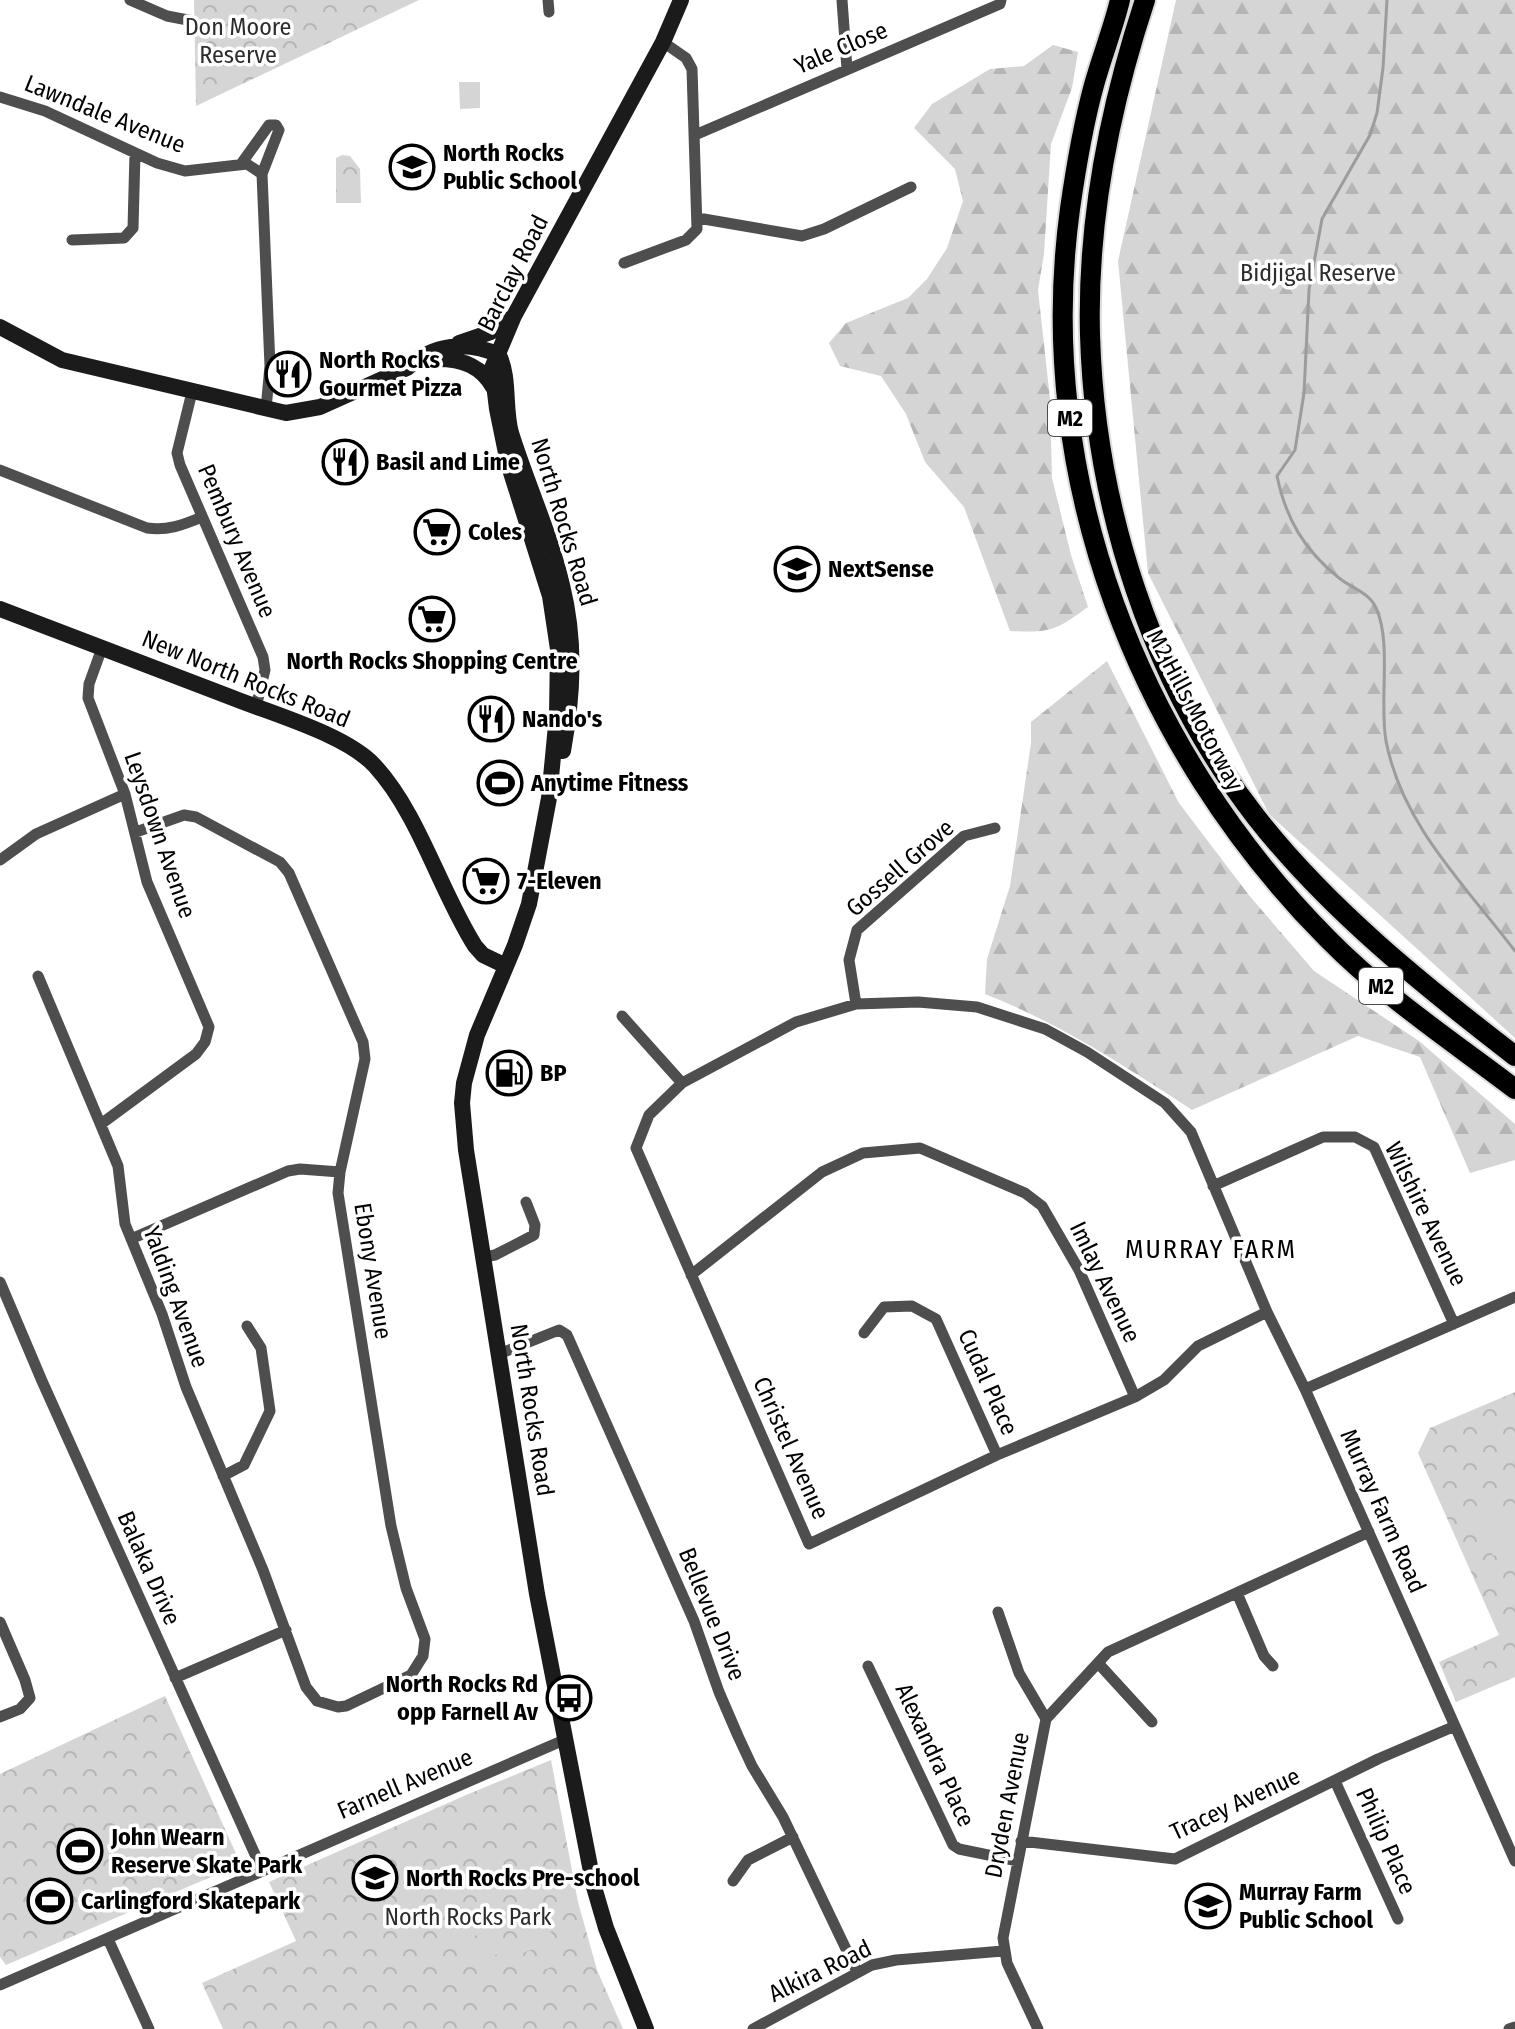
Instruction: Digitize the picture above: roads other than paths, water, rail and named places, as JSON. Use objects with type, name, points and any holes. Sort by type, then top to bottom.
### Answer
[{"type":"highway","name":"M2 Hills Motorway","points":[[1119,4],[1080,147],[1065,267],[1064,336],[1073,443],[1088,520],[1115,612],[1147,687],[1184,754],[1209,796],[1262,867],[1330,942],[1365,973],[1515,1089]]},
{"type":"highway","name":"M2 Hills Motorway","points":[[1142,7],[1125,71],[1097,208],[1091,280],[1093,383],[1102,453],[1130,572],[1154,639],[1205,741],[1236,790],[1283,851],[1351,919],[1469,1021],[1515,1056]]},
{"type":"main road","name":"Barclay Road","points":[[499,355],[514,316],[663,42],[681,0]]},
{"type":"main road","points":[[0,327],[62,360],[286,413],[309,411],[407,368],[418,358],[491,332],[514,316]]},
{"type":"main road","points":[[454,345],[476,346],[499,355]]},
{"type":"main road","points":[[407,368],[419,368],[453,355],[499,355]]},
{"type":"main road","name":"North Rocks Road","points":[[499,355],[492,368],[508,463],[545,576],[557,633],[557,715],[549,798],[529,904],[474,1045],[464,1083],[462,1103],[466,1150],[537,1594],[564,1740],[599,1908],[646,2029]]},
{"type":"main road","name":"North Rocks Road","points":[[499,355],[505,369],[505,403],[511,433],[557,566],[569,620],[572,667],[570,706],[560,768],[549,798]]},
{"type":"main road","points":[[438,359],[468,363],[482,373],[494,389]]},
{"type":"main road","name":"New North Rocks Road","points":[[0,609],[349,745],[375,765],[408,816],[470,939],[483,955],[506,966]]},
{"type":"street","points":[[130,0],[167,16],[193,21]]},
{"type":"street","points":[[842,0],[847,69]]},
{"type":"street","name":"Yale Close","points":[[695,135],[1000,4],[1001,0]]},
{"type":"street","points":[[624,263],[686,240],[697,229],[692,69],[686,58],[663,42]]},
{"type":"street","name":"Lawndale Avenue","points":[[0,97],[45,111],[135,153],[185,171],[241,164]]},
{"type":"street","points":[[241,164],[269,125],[276,125],[279,130],[262,174],[270,366],[266,409]]},
{"type":"street","points":[[72,240],[124,238],[133,228],[135,153]]},
{"type":"street","points":[[241,164],[247,164],[262,174]]},
{"type":"street","points":[[698,218],[802,236],[824,229],[911,187]]},
{"type":"street","name":"Pembury Avenue","points":[[192,392],[177,453],[263,657],[265,670],[256,707]]},
{"type":"street","points":[[0,470],[147,528],[174,528],[202,517]]},
{"type":"street","name":"Leysdown Avenue","points":[[101,1124],[196,1054],[214,1034],[147,882],[125,794],[88,698],[89,684],[102,648]]},
{"type":"street","points":[[0,860],[36,834],[125,794]]},
{"type":"street","name":"Ebony Avenue","points":[[136,832],[184,815],[196,817],[280,862],[289,873],[365,1051],[338,1193],[391,1526],[406,1588],[425,1639],[423,1656],[416,1670],[405,1678],[346,1706],[331,1707],[317,1701],[306,1687],[286,1630]]},
{"type":"street","name":"Gossell Grove","points":[[856,1004],[849,960],[857,930],[964,836],[995,828]]},
{"type":"street","name":"Yalding Avenue","points":[[38,976],[120,1175],[125,1224],[162,1314],[186,1387],[286,1630]]},
{"type":"street","name":"Christel Avenue","points":[[1213,1186],[1191,1132],[1165,1103],[1087,1052],[1045,1029],[977,1007],[918,1002],[856,1004],[796,1022],[682,1083],[649,1115],[636,1148],[809,1544],[997,1455],[1135,1397],[1164,1380],[1198,1346],[1267,1312]]},
{"type":"street","points":[[622,1016],[682,1083]]},
{"type":"street","name":"Wilshire Avenue","points":[[1213,1186],[1323,1137],[1355,1137],[1374,1147],[1454,1324]]},
{"type":"street","name":"Imlay Avenue","points":[[691,1275],[822,1172],[863,1153],[920,1148],[1025,1193],[1042,1206],[1079,1270],[1135,1397]]},
{"type":"street","points":[[131,1239],[288,1171],[313,1169],[340,1172]]},
{"type":"street","name":"Murray Farm Road","points":[[1213,1186],[1455,1726],[1511,1840],[1515,1861]]},
{"type":"street","points":[[484,1257],[495,1255],[534,1235],[535,1225],[526,1202]]},
{"type":"street","name":"Balaka Drive","points":[[0,1282],[262,1870]]},
{"type":"street","points":[[1305,1389],[1515,1297]]},
{"type":"street","name":"Cudal Place","points":[[864,1333],[884,1307],[912,1306],[936,1319],[997,1455]]},
{"type":"street","points":[[223,1476],[244,1465],[270,1411],[261,1348],[247,1326]]},
{"type":"street","name":"Bellevue Drive","points":[[499,1354],[559,1330],[567,1335],[694,1621],[738,1736],[793,1837],[857,1972]]},
{"type":"street","name":"Dryden Avenue","points":[[1003,1951],[1046,1719],[1108,1652],[1369,1532]]},
{"type":"street","points":[[1237,1593],[1264,1656],[1273,1666]]},
{"type":"street","points":[[998,1612],[1019,1673],[1046,1719]]},
{"type":"street","points":[[0,1622],[30,1698],[20,1709],[0,1717]]},
{"type":"street","points":[[175,1678],[286,1630]]},
{"type":"street","points":[[1098,1663],[1152,1722]]},
{"type":"street","name":"Alexandra Place","points":[[868,1666],[953,1845],[959,1849],[1018,1861]]},
{"type":"street","name":"Tracey Avenue","points":[[1021,1841],[1175,1859],[1455,1726]]},
{"type":"street","name":"Farnell Avenue","points":[[0,1985],[564,1740]]},
{"type":"street","name":"Philip Place","points":[[1335,1781],[1398,1919]]},
{"type":"street","points":[[733,1881],[748,1860],[793,1837]]},
{"type":"street","points":[[108,1939],[149,2029]]},
{"type":"street","points":[[1003,1951],[1038,2029]]},
{"type":"street","name":"Alkira Road","points":[[753,2029],[857,1972],[896,1960],[1003,1951]]},
{"type":"street","points":[[1509,2029],[1515,2027]]},
{"type":"waterway","points":[[1387,0],[1377,113],[1370,135],[1322,219],[1309,290],[1304,393],[1295,450],[1277,476],[1291,520],[1306,545],[1376,608],[1383,638],[1386,741],[1406,800],[1456,878],[1515,951]]},
{"type":"place","name":"North Rocks Public School","points":[[412,167]]},
{"type":"place","name":"North Rocks Gourmet Pizza","points":[[288,374]]},
{"type":"place","name":"Basil and Lime","points":[[345,462]]},
{"type":"place","name":"Coles","points":[[437,532]]},
{"type":"place","name":"NextSense","points":[[797,569]]},
{"type":"place","name":"North Rocks Shopping Centre","points":[[432,619]]},
{"type":"place","name":"Nando's","points":[[491,719]]},
{"type":"place","name":"Anytime Fitness","points":[[500,783]]},
{"type":"place","name":"7-Eleven","points":[[486,881]]},
{"type":"place","name":"BP","points":[[509,1073]]},
{"type":"place","name":"North Rocks Rd opp Farnell Av","points":[[569,1698]]},
{"type":"place","name":"John Wearn Reserve Skate Park","points":[[80,1851]]},
{"type":"place","name":"North Rocks Pre-school","points":[[375,1878]]},
{"type":"place","name":"Carlingford Skatepark","points":[[50,1901]]},
{"type":"place","name":"Murray Farm Public School","points":[[1208,1906]]},
{"type":"district","name":"MURRAY FARM","points":[[1211,1249]]},
{"type":"park label","name":"Don Moore Reserve","points":[[238,41]]},
{"type":"park label","name":"Bidjigal Reserve","points":[[1318,273]]},
{"type":"park label","name":"North Rocks Park","points":[[468,1917]]}]
